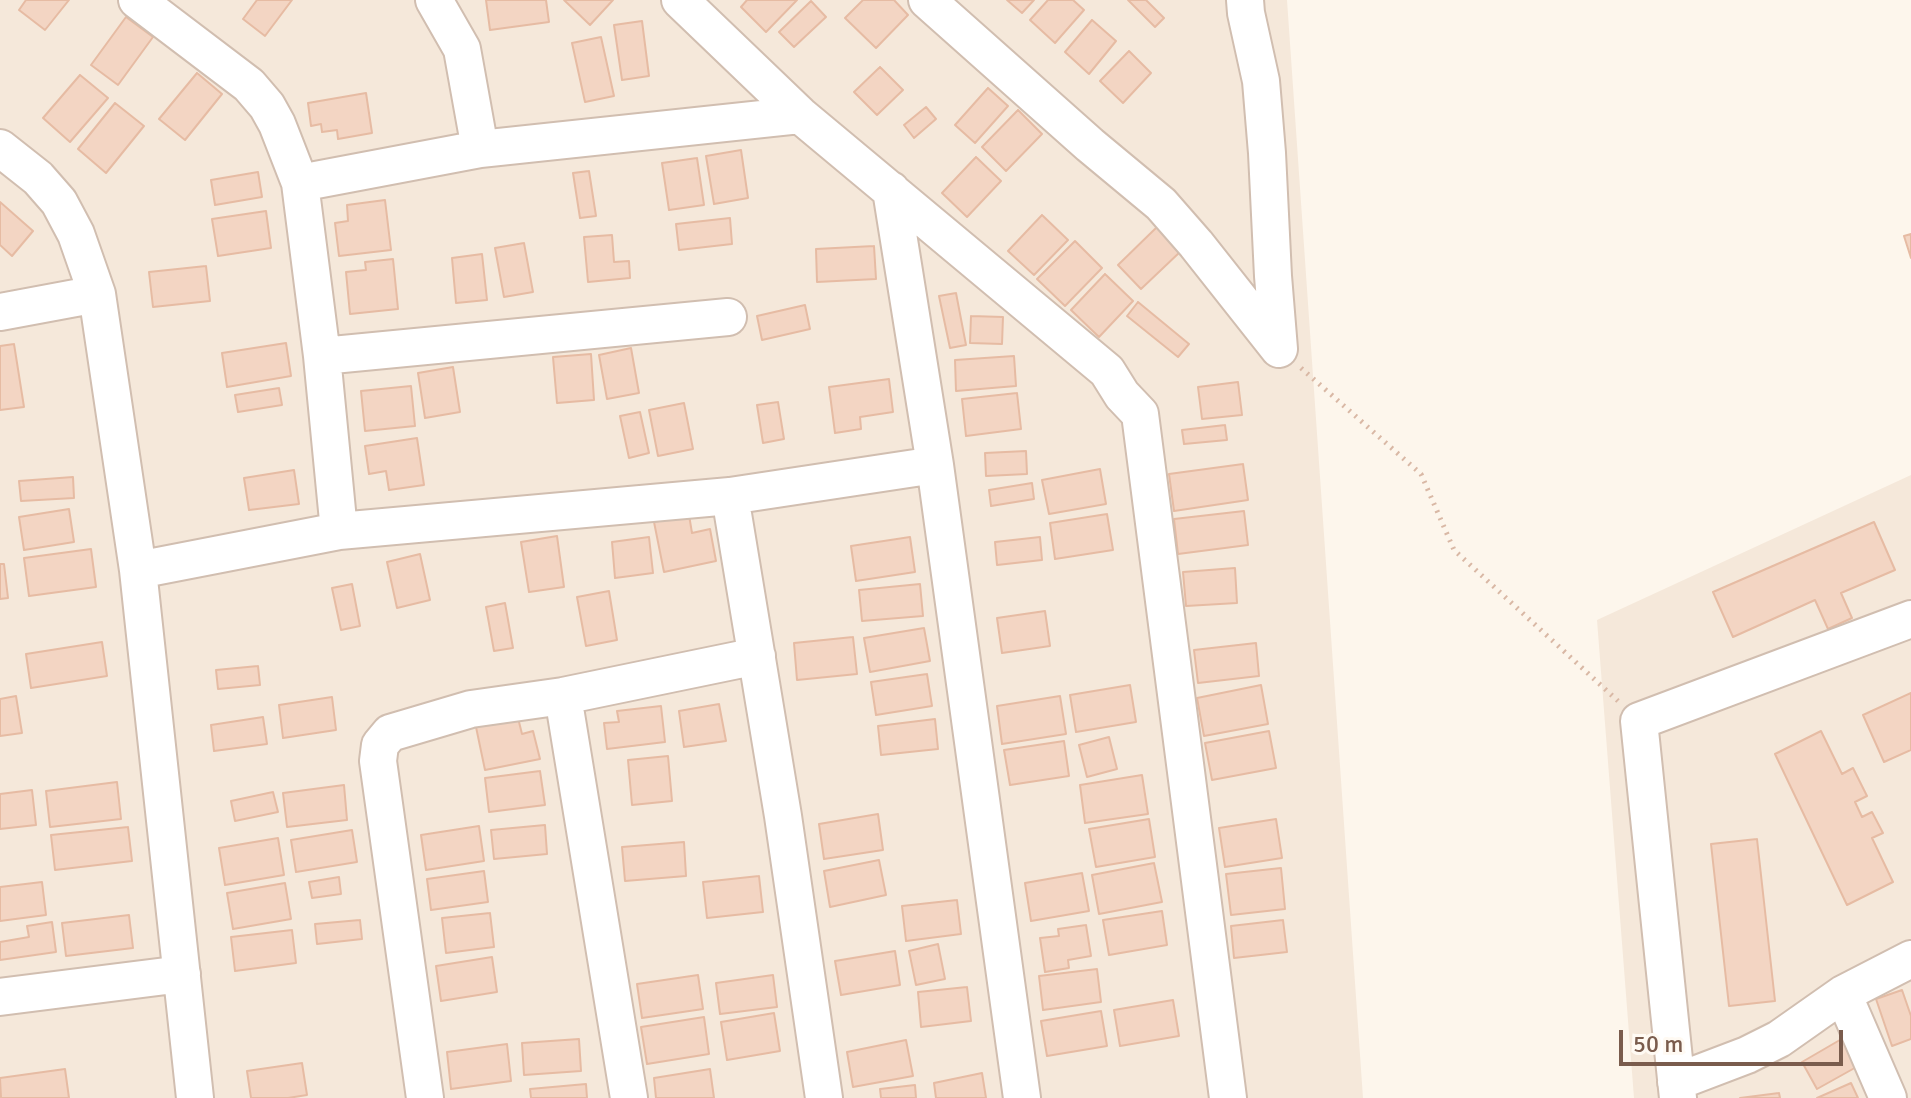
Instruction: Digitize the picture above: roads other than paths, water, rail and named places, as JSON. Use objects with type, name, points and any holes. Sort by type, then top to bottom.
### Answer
[{"type":"street","points":[[137,0],[249,85],[277,124],[300,183],[322,356],[339,531]]},
{"type":"street","points":[[434,0],[462,49],[480,149]]},
{"type":"street","points":[[680,0],[800,115],[1107,371],[1122,395],[1140,414],[1228,1098]]},
{"type":"street","points":[[927,0],[1161,204],[1279,349],[1261,81],[1240,4]]},
{"type":"street","points":[[300,183],[480,149],[800,115]]},
{"type":"street","points":[[0,148],[38,178],[59,202],[76,234],[97,294],[138,570],[195,1098]]},
{"type":"street","points":[[891,190],[935,465],[1022,1098]]},
{"type":"street","points":[[0,312],[97,294]]},
{"type":"street","points":[[322,356],[728,317]]},
{"type":"street","points":[[138,570],[339,531],[730,496],[935,465]]},
{"type":"street","points":[[730,496],[783,816],[824,1098]]},
{"type":"street","points":[[1911,619],[1639,721],[1677,1090],[1779,1039],[1843,994],[1911,959]]},
{"type":"street","points":[[425,1098],[378,761],[380,745],[390,733],[471,709],[563,696],[757,656]]},
{"type":"street","points":[[563,696],[629,1098]]},
{"type":"street","points":[[0,997],[182,974]]},
{"type":"street","points":[[1843,994],[1888,1098]]}]
